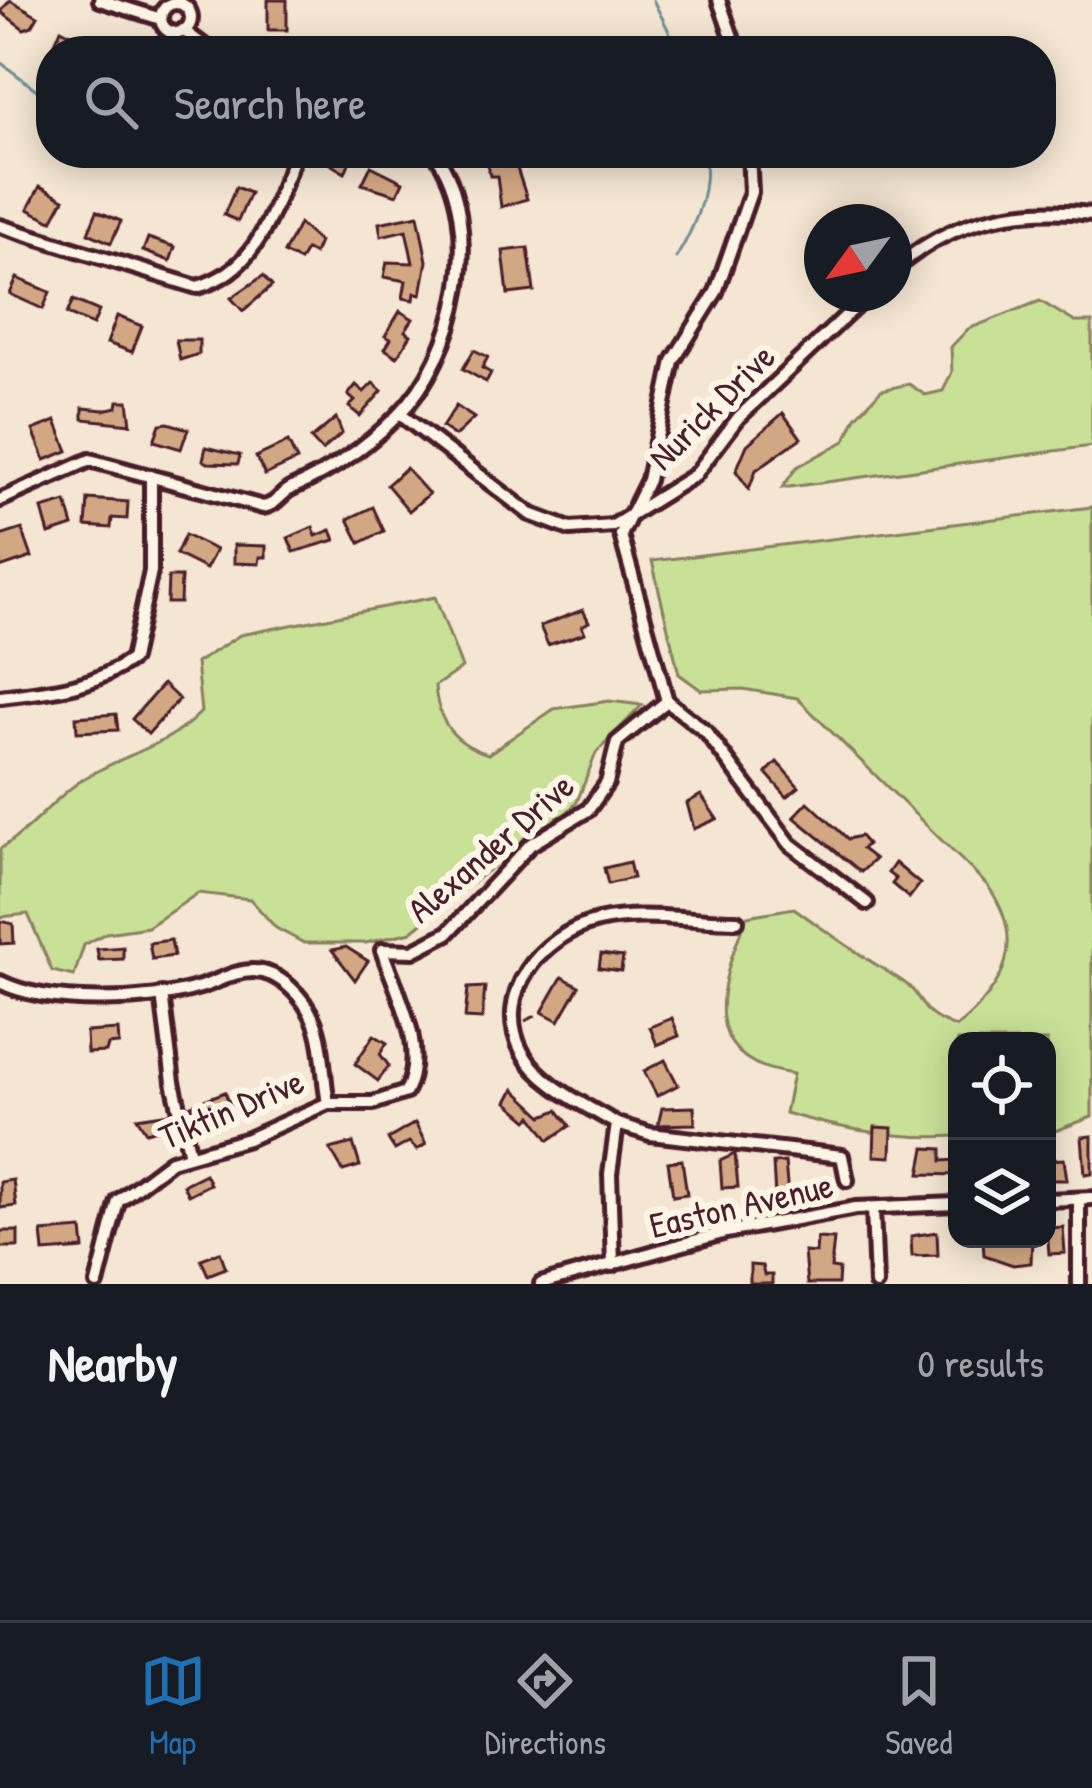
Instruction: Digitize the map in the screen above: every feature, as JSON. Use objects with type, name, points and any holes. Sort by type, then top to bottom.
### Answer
[{"type":"street","points":[[100,0],[160,9],[175,2],[192,4],[190,23],[183,31]]},
{"type":"street","points":[[719,0],[732,36]]},
{"type":"street","points":[[160,9],[169,31],[190,36]]},
{"type":"street","points":[[0,226],[196,287],[224,279],[256,248],[290,168]]},
{"type":"street","points":[[0,500],[90,460],[234,502],[271,506],[286,490],[324,478],[400,414],[439,354],[458,277],[462,227],[445,168]]},
{"type":"street","points":[[750,168],[752,192],[716,292],[673,361],[648,481],[620,544],[667,701],[706,732],[790,844],[867,903]]},
{"type":"street","points":[[912,253],[925,241],[990,217],[1060,210],[1092,214]]},
{"type":"street","name":"Nurick Drive","points":[[400,414],[530,514],[570,529],[629,520],[695,475],[738,418],[850,312]]},
{"type":"street","points":[[0,697],[103,680],[132,659],[151,571],[151,476]]},
{"type":"street","name":"Alexander Drive","points":[[328,1103],[373,1103],[406,1092],[416,1073],[416,1053],[382,950],[413,951],[448,933],[530,845],[588,810],[607,783],[617,742],[667,701]]},
{"type":"street","points":[[736,921],[604,919],[552,941],[524,972],[509,1017],[524,1055],[554,1085],[617,1124],[650,1134],[842,1156],[848,1180]]},
{"type":"street","name":"Tiktin Drive","points":[[0,982],[24,994],[131,998],[254,971],[290,986],[315,1022],[328,1103],[248,1139],[171,1161],[118,1201],[97,1284]]},
{"type":"street","points":[[162,994],[172,1082],[190,1155]]},
{"type":"street","points":[[614,1265],[610,1174],[617,1124]]},
{"type":"street","points":[[1079,1284],[1085,1198]]},
{"type":"street","name":"Easton Avenue","points":[[541,1284],[726,1232],[873,1208],[948,1204]]},
{"type":"street","points":[[873,1208],[876,1284]]},
{"type":"green space","points":[[1040,301],[1075,322],[1092,322],[1092,446],[782,488],[797,467],[845,441],[856,417],[881,390],[909,384],[925,395],[943,391],[952,372],[951,347],[968,329]]},
{"type":"green space","points":[[1092,507],[1092,1117],[1056,1131],[1056,1032],[948,1032],[948,1136],[870,1132],[785,1113],[793,1074],[762,1067],[741,1054],[728,1037],[723,1017],[728,969],[747,916],[794,908],[908,986],[926,1010],[956,1027],[988,996],[998,979],[1008,944],[1006,926],[988,886],[797,698],[743,689],[701,690],[679,674],[652,561]]},
{"type":"green space","points":[[435,597],[462,668],[435,686],[440,710],[457,737],[476,749],[488,754],[554,709],[609,701],[642,705],[596,753],[577,802],[556,824],[523,842],[411,932],[366,943],[304,943],[276,928],[250,899],[198,893],[148,927],[106,933],[84,945],[74,976],[52,971],[28,914],[0,917],[0,849],[79,782],[173,735],[201,712],[196,663],[240,635]]},
{"type":"building","points":[[10,0],[38,16],[32,26],[24,29],[1,12]]},
{"type":"building","points":[[268,0],[287,0],[287,30],[268,30]]},
{"type":"building","points":[[370,168],[403,182],[397,195],[362,184]]},
{"type":"building","points":[[488,168],[517,168],[527,199],[501,207],[497,176],[490,176]]},
{"type":"building","points":[[40,186],[64,199],[52,221],[28,209]]},
{"type":"building","points":[[236,187],[250,193],[238,221],[224,215]]},
{"type":"building","points":[[97,211],[121,221],[111,243],[88,233]]},
{"type":"building","points":[[418,215],[427,261],[421,294],[415,293],[414,300],[403,298],[406,281],[384,277],[387,262],[413,263],[406,230],[381,236],[379,223]]},
{"type":"building","points":[[299,224],[319,242],[314,254],[306,250],[300,261],[284,253]]},
{"type":"building","points":[[148,238],[175,247],[170,261],[143,251]]},
{"type":"building","points":[[528,248],[534,291],[508,294],[503,251]]},
{"type":"building","points":[[263,276],[272,286],[243,311],[231,298]]},
{"type":"building","points":[[17,278],[50,292],[43,309],[10,294]]},
{"type":"building","points":[[73,300],[99,311],[93,325],[67,314]]},
{"type":"building","points":[[400,311],[413,319],[405,331],[411,335],[397,357],[385,349],[391,339],[385,336]]},
{"type":"building","points":[[117,316],[142,326],[132,352],[107,343]]},
{"type":"building","points":[[176,340],[199,340],[199,354],[180,360]]},
{"type":"building","points":[[474,350],[488,357],[482,368],[491,373],[486,382],[463,369]]},
{"type":"building","points":[[373,383],[382,391],[360,416],[349,407],[355,401],[348,395],[356,385],[364,392]]},
{"type":"building","points":[[118,401],[128,401],[131,424],[83,419],[83,408],[104,410],[117,407]]},
{"type":"building","points":[[456,406],[474,418],[455,436],[442,427]]},
{"type":"building","points":[[783,413],[801,438],[756,470],[749,489],[736,471],[747,445]]},
{"type":"building","points":[[336,418],[342,433],[322,451],[311,439]]},
{"type":"building","points":[[56,421],[68,451],[45,460],[33,430]]},
{"type":"building","points":[[160,424],[188,429],[181,449],[154,441]]},
{"type":"building","points":[[288,442],[297,460],[265,475],[256,457]]},
{"type":"building","points":[[206,447],[240,455],[238,464],[208,463],[203,460]]},
{"type":"building","points":[[406,468],[429,494],[409,511],[387,485]]},
{"type":"building","points":[[88,499],[128,502],[127,519],[112,518],[111,528],[86,526]]},
{"type":"building","points":[[66,502],[73,526],[49,534],[42,509]]},
{"type":"building","points":[[373,507],[384,531],[360,543],[348,519]]},
{"type":"building","points":[[313,527],[316,536],[331,530],[335,540],[294,552],[288,538]]},
{"type":"building","points":[[22,529],[32,557],[0,568],[0,536]]},
{"type":"building","points":[[185,535],[216,550],[206,569],[176,554]]},
{"type":"building","points":[[234,545],[266,546],[266,557],[260,557],[259,564],[234,563]]},
{"type":"building","points":[[168,577],[181,577],[180,603],[167,603]]},
{"type":"building","points":[[583,610],[589,622],[582,626],[585,633],[548,645],[540,626]]},
{"type":"building","points":[[163,684],[179,699],[148,734],[132,719]]},
{"type":"building","points":[[116,714],[118,730],[77,732],[76,717]]},
{"type":"building","points":[[777,762],[799,787],[787,797],[766,773]]},
{"type":"building","points":[[701,795],[717,819],[694,829],[687,803]]},
{"type":"building","points":[[808,802],[848,839],[860,836],[867,844],[862,849],[875,859],[861,872],[794,817]]},
{"type":"building","points":[[629,862],[633,878],[608,884],[604,868]]},
{"type":"building","points":[[895,863],[920,884],[909,898],[892,884],[896,879],[888,873]]},
{"type":"building","points":[[0,921],[13,924],[14,943],[0,944]]},
{"type":"building","points":[[171,940],[174,956],[152,959],[149,943]]},
{"type":"building","points":[[123,947],[123,959],[99,960],[97,949]]},
{"type":"building","points":[[346,947],[368,961],[355,980],[332,950]]},
{"type":"building","points":[[601,954],[623,957],[621,971],[599,968]]},
{"type":"building","points":[[562,977],[579,986],[559,1021],[542,1012]]},
{"type":"building","points":[[485,987],[482,1019],[465,1018],[468,988]]},
{"type":"building","points":[[672,1018],[679,1036],[657,1045],[650,1027]]},
{"type":"building","points":[[118,1030],[119,1044],[108,1045],[106,1052],[87,1053],[86,1032]]},
{"type":"building","points":[[374,1035],[387,1043],[380,1054],[389,1066],[378,1081],[355,1064]]},
{"type":"building","points":[[665,1060],[678,1085],[657,1096],[644,1071]]},
{"type":"building","points":[[514,1089],[543,1116],[558,1110],[570,1126],[549,1140],[532,1116],[528,1120],[507,1102]]},
{"type":"building","points":[[225,1092],[232,1110],[198,1123],[191,1105]]},
{"type":"building","points":[[694,1107],[695,1124],[658,1125],[662,1108]]},
{"type":"building","points":[[170,1113],[173,1125],[146,1132],[137,1118]]},
{"type":"building","points":[[415,1123],[426,1144],[417,1150],[409,1142],[395,1150],[388,1139]]},
{"type":"building","points":[[875,1127],[892,1128],[891,1157],[874,1156]]},
{"type":"building","points":[[1092,1136],[1092,1173],[1085,1174],[1082,1137]]},
{"type":"building","points":[[353,1143],[360,1166],[343,1171],[330,1149]]},
{"type":"building","points":[[925,1148],[942,1149],[948,1175],[920,1174]]},
{"type":"building","points":[[735,1154],[738,1187],[722,1188],[720,1161]]},
{"type":"building","points":[[1056,1159],[1064,1159],[1067,1180],[1056,1180]]},
{"type":"building","points":[[682,1160],[687,1194],[673,1196],[668,1162]]},
{"type":"building","points":[[785,1162],[788,1195],[775,1197],[773,1163]]},
{"type":"building","points":[[205,1174],[210,1184],[188,1195],[183,1185]]},
{"type":"building","points":[[13,1180],[16,1206],[0,1208],[0,1182]]},
{"type":"building","points":[[1056,1227],[1063,1227],[1065,1253],[1049,1254],[1049,1248],[1056,1248]]},
{"type":"building","points":[[82,1229],[84,1249],[44,1252],[42,1232]]},
{"type":"building","points":[[0,1231],[18,1231],[18,1247],[0,1247]]},
{"type":"building","points":[[937,1232],[938,1255],[912,1256],[911,1236]]},
{"type":"building","points":[[817,1238],[834,1239],[831,1268],[839,1269],[838,1284],[807,1284],[804,1252],[816,1253]]},
{"type":"building","points":[[984,1248],[1032,1248],[1031,1263],[1013,1265],[984,1255]]},
{"type":"building","points":[[220,1252],[226,1268],[208,1275],[201,1259]]},
{"type":"building","points":[[750,1265],[762,1266],[764,1275],[772,1275],[772,1284],[750,1284]]},
{"type":"waterway","points":[[653,0],[671,36]]},
{"type":"waterway","points":[[0,62],[36,90]]},
{"type":"waterway","points":[[676,258],[700,208],[706,168]]}]
